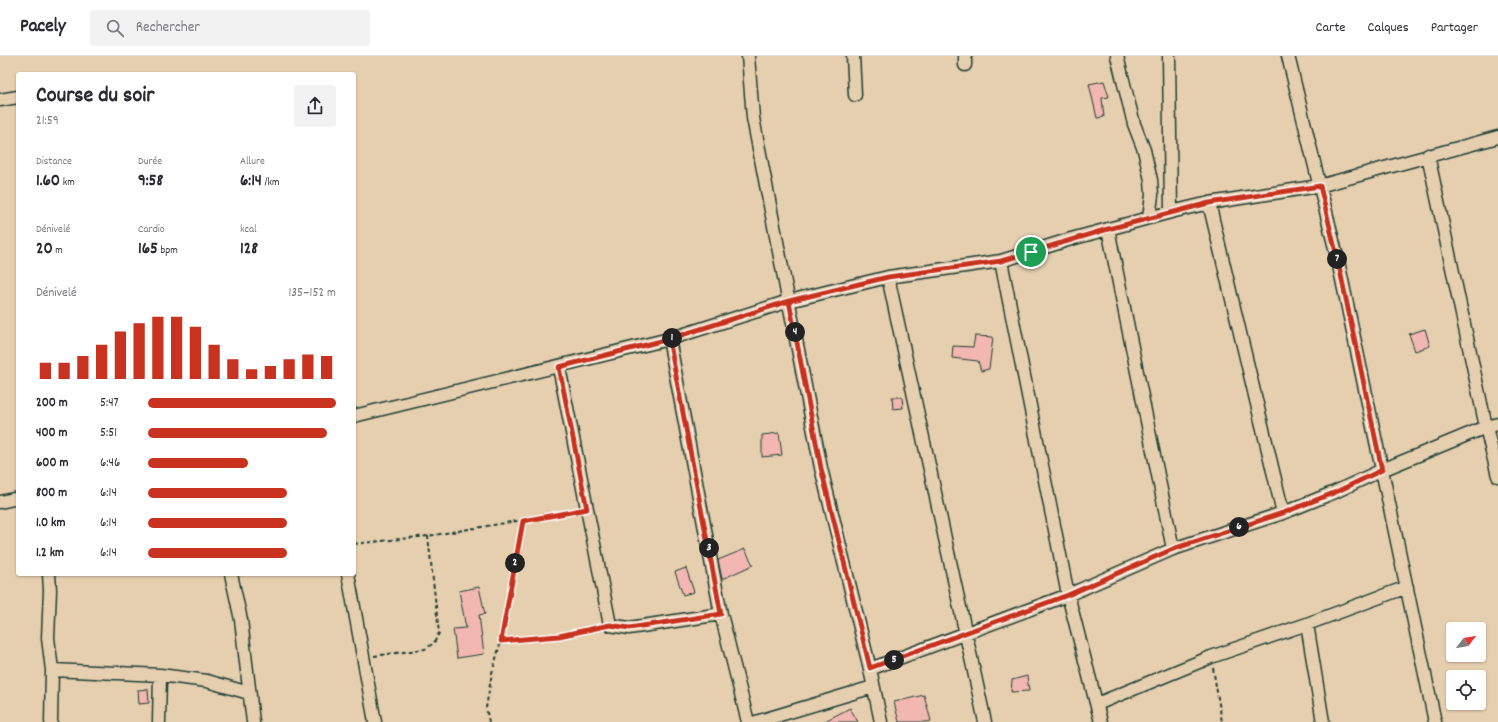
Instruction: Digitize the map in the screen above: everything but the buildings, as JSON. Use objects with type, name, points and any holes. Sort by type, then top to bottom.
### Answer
[{"type":"street","points":[[748,56],[753,118],[821,468],[870,668],[881,722]]},
{"type":"street","points":[[853,56],[855,95]]},
{"type":"street","points":[[1117,56],[1130,111],[1144,150],[1151,180],[1152,195],[1149,218]]},
{"type":"street","points":[[1169,56],[1171,212]]},
{"type":"street","points":[[1288,56],[1338,261],[1435,722]]},
{"type":"street","points":[[0,100],[16,97]]},
{"type":"street","points":[[356,416],[669,339],[789,301],[888,277],[1001,261],[1171,212],[1209,203],[1320,186],[1428,155],[1498,137]]},
{"type":"street","points":[[1428,155],[1492,425],[1498,476]]},
{"type":"street","points":[[1209,203],[1283,513]]},
{"type":"street","points":[[1108,229],[1173,549]]},
{"type":"street","points":[[1001,261],[1068,595],[1101,722]]},
{"type":"street","points":[[888,277],[964,634],[985,722]]},
{"type":"street","points":[[669,339],[721,614],[748,722]]},
{"type":"street","points":[[559,367],[610,625],[629,628],[721,614]]},
{"type":"street","points":[[870,668],[1068,595],[1173,549],[1283,513],[1336,492],[1382,470],[1492,425]]},
{"type":"street","points":[[0,502],[16,498]]},
{"type":"street","points":[[49,576],[48,638],[52,670],[51,722]]},
{"type":"street","points":[[231,576],[241,620],[253,722]]},
{"type":"street","points":[[348,576],[375,722]]},
{"type":"street","points":[[1097,704],[1211,658],[1407,587]]},
{"type":"street","points":[[1307,624],[1323,722]]},
{"type":"street","points":[[52,670],[160,675],[207,681],[249,693]]},
{"type":"street","points":[[159,722],[160,675]]},
{"type":"street","points":[[756,722],[874,687]]},
{"type":"path","points":[[356,544],[428,536],[587,509]]},
{"type":"path","points":[[489,722],[486,708],[492,672],[501,641],[523,521]]},
{"type":"path","points":[[363,658],[425,649],[434,643],[439,633],[428,536]]},
{"type":"path","points":[[501,641],[559,636],[610,625]]},
{"type":"path","points":[[1211,658],[1222,722]]},
{"type":"route","points":[[1031,252],[1001,261],[888,277],[789,301],[669,339],[559,367],[587,509],[523,521],[510,584],[501,641],[559,636],[610,625],[629,628],[721,614],[669,339],[749,314],[789,301],[821,468],[870,668],[1068,595],[1173,549],[1283,513],[1336,492],[1382,470],[1338,261],[1320,186],[1209,203],[1071,239],[1031,252]]}]
